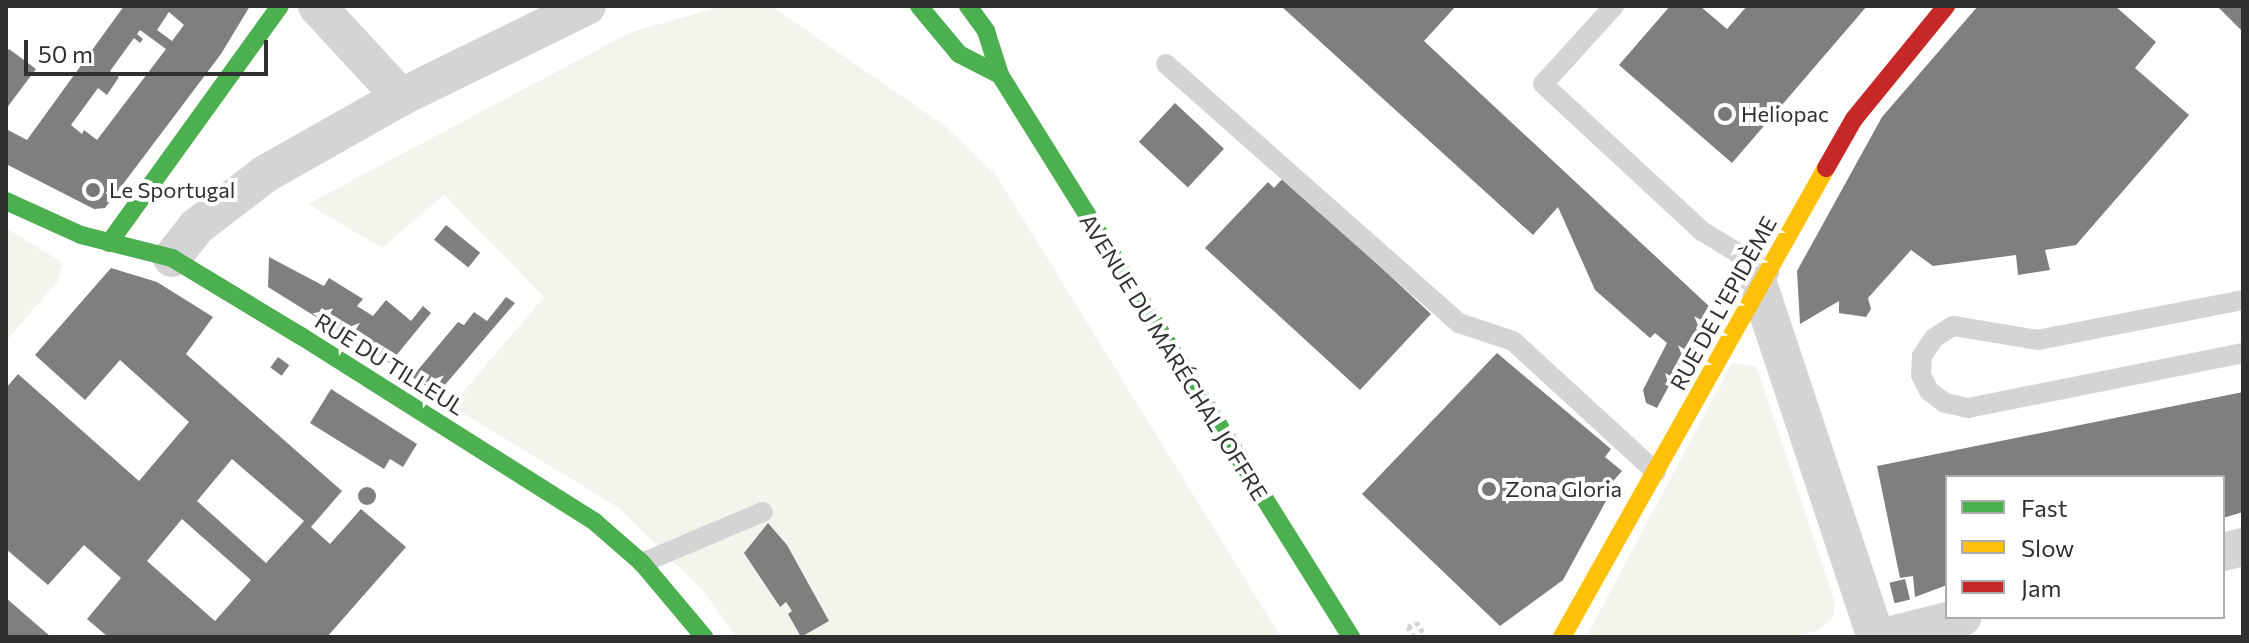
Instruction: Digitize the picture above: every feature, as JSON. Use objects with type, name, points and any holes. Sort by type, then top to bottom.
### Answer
[{"type":"street","points":[[109,243],[280,6]]},
{"type":"street","points":[[317,6],[401,97]]},
{"type":"street","points":[[504,44],[564,6]]},
{"type":"street","points":[[172,258],[196,227],[265,174],[401,97],[587,6]]},
{"type":"street","points":[[919,6],[959,54],[1000,75]]},
{"type":"street","name":"AVENUE DU MARÉCHAL JOFFRE","points":[[968,6],[986,31],[1000,75],[1351,637]]},
{"type":"street","name":"RUE DE L'EPIDÈME","points":[[1562,637],[1854,119],[1946,6]]},
{"type":"street","name":"RUE DU TILLEUL","points":[[6,201],[109,243],[172,258],[595,522],[642,563],[704,637]]},
{"type":"street","points":[[1764,281],[1876,637]]},
{"type":"street","points":[[1884,637],[1955,619]]},
{"type":"lane","points":[[1614,6],[1543,84],[1702,231],[1764,281]]},
{"type":"lane","points":[[1166,64],[1459,323],[1513,341],[1656,472]]},
{"type":"lane","points":[[2243,300],[2038,340],[1953,326],[1934,338],[1922,356],[1921,375],[1929,391],[1945,403],[1968,408],[2243,353]]},
{"type":"lane","points":[[642,563],[763,512]]},
{"type":"path","points":[[1414,637],[1408,627],[1416,622],[1426,637]]},
{"type":"shaded area","points":[[723,6],[771,6],[945,126],[996,175],[1281,637],[736,637],[704,592],[619,508],[451,406],[544,297],[444,195],[382,248],[308,204],[631,32]]},
{"type":"shaded area","points":[[6,228],[63,263],[58,281],[6,341]]},
{"type":"shaded area","points":[[1732,363],[1757,367],[1835,602],[1833,618],[1819,630],[1791,637],[1586,637]]},
{"type":"building","points":[[124,6],[250,6],[221,54],[105,208],[94,209],[6,164],[6,129],[27,140]],"holes":[[[169,12],[184,25],[172,41],[157,30]],[[140,30],[166,49],[97,140],[84,130],[82,134],[71,125],[98,88],[107,95],[119,77],[110,71],[134,38],[140,43],[143,39],[137,34]]]},
{"type":"building","points":[[1281,6],[1456,6],[1424,41],[1711,308],[1657,408],[1646,403],[1643,390],[1667,343],[1655,333],[1650,338],[1595,290],[1558,207],[1533,235]]},
{"type":"building","name":"Heliopac","points":[[1670,6],[1700,6],[1727,29],[1747,6],[1867,6],[1732,163],[1619,65]]},
{"type":"building","points":[[1978,6],[2115,6],[2156,42],[2135,68],[2189,115],[2076,245],[2045,250],[2050,270],[2018,275],[2016,255],[1933,266],[1911,250],[1868,298],[1871,309],[1866,317],[1839,313],[1839,301],[1800,324],[1797,271],[1882,117]]},
{"type":"building","points":[[2217,6],[2243,6],[2243,32]]},
{"type":"building","points":[[9,49],[36,69],[6,109],[6,53]]},
{"type":"building","points":[[1175,103],[1224,149],[1188,187],[1139,142]]},
{"type":"building","points":[[1284,177],[1431,314],[1360,390],[1205,248],[1268,182],[1274,188]]},
{"type":"building","points":[[446,225],[480,253],[468,267],[434,240]]},
{"type":"building","points":[[269,257],[324,286],[329,278],[363,299],[357,306],[373,316],[386,300],[411,321],[423,306],[431,313],[390,363],[268,287]]},
{"type":"building","points":[[111,268],[157,282],[213,317],[186,354],[342,491],[311,527],[330,544],[361,509],[406,547],[327,637],[108,637],[87,619],[121,578],[84,545],[48,585],[6,549],[6,388],[18,374],[139,481],[189,422],[120,360],[85,400],[35,355]],"holes":[[[232,459],[304,521],[266,563],[197,501]],[[182,519],[251,580],[215,621],[147,561]]]},
{"type":"building","points":[[506,297],[515,303],[438,393],[412,377],[458,322],[464,325],[474,312],[487,321]]},
{"type":"building","name":"Zona Gloria","points":[[1497,353],[1611,449],[1605,457],[1622,471],[1608,487],[1612,490],[1563,580],[1500,626],[1362,494]]},
{"type":"building","points":[[278,357],[289,365],[282,376],[270,368]]},
{"type":"building","points":[[331,389],[417,444],[403,467],[390,459],[384,469],[310,423]]},
{"type":"building","points":[[2243,392],[2243,512],[2225,517],[2225,475],[1945,475],[1945,586],[1915,597],[1913,576],[1900,578],[1877,466]]},
{"type":"building","points":[[367,487],[376,496],[367,505],[358,496]]},
{"type":"building","points":[[768,523],[787,545],[829,621],[801,637],[788,614],[792,611],[786,602],[780,607],[744,553]]},
{"type":"building","points":[[1905,579],[1910,599],[1895,603],[1889,583]]},
{"type":"building","points":[[6,598],[51,637],[6,637]]},
{"type":"traffic: fast","points":[[109,243],[280,6]]},
{"type":"traffic: fast","points":[[919,6],[959,54],[1000,75]]},
{"type":"traffic: fast","points":[[968,6],[986,31],[1000,75],[1351,637]]},
{"type":"traffic: fast","points":[[6,201],[81,235],[172,258],[301,336],[595,522],[642,563],[704,637]]},
{"type":"traffic: slow","points":[[1562,637],[1826,168]]},
{"type":"traffic: jam","points":[[1826,168],[1854,119],[1946,6]]},
{"type":"place","name":"Heliopac","points":[[1725,114]]},
{"type":"place","name":"Le Sportugal","points":[[93,190]]},
{"type":"place","name":"Zona Gloria","points":[[1489,489]]}]
